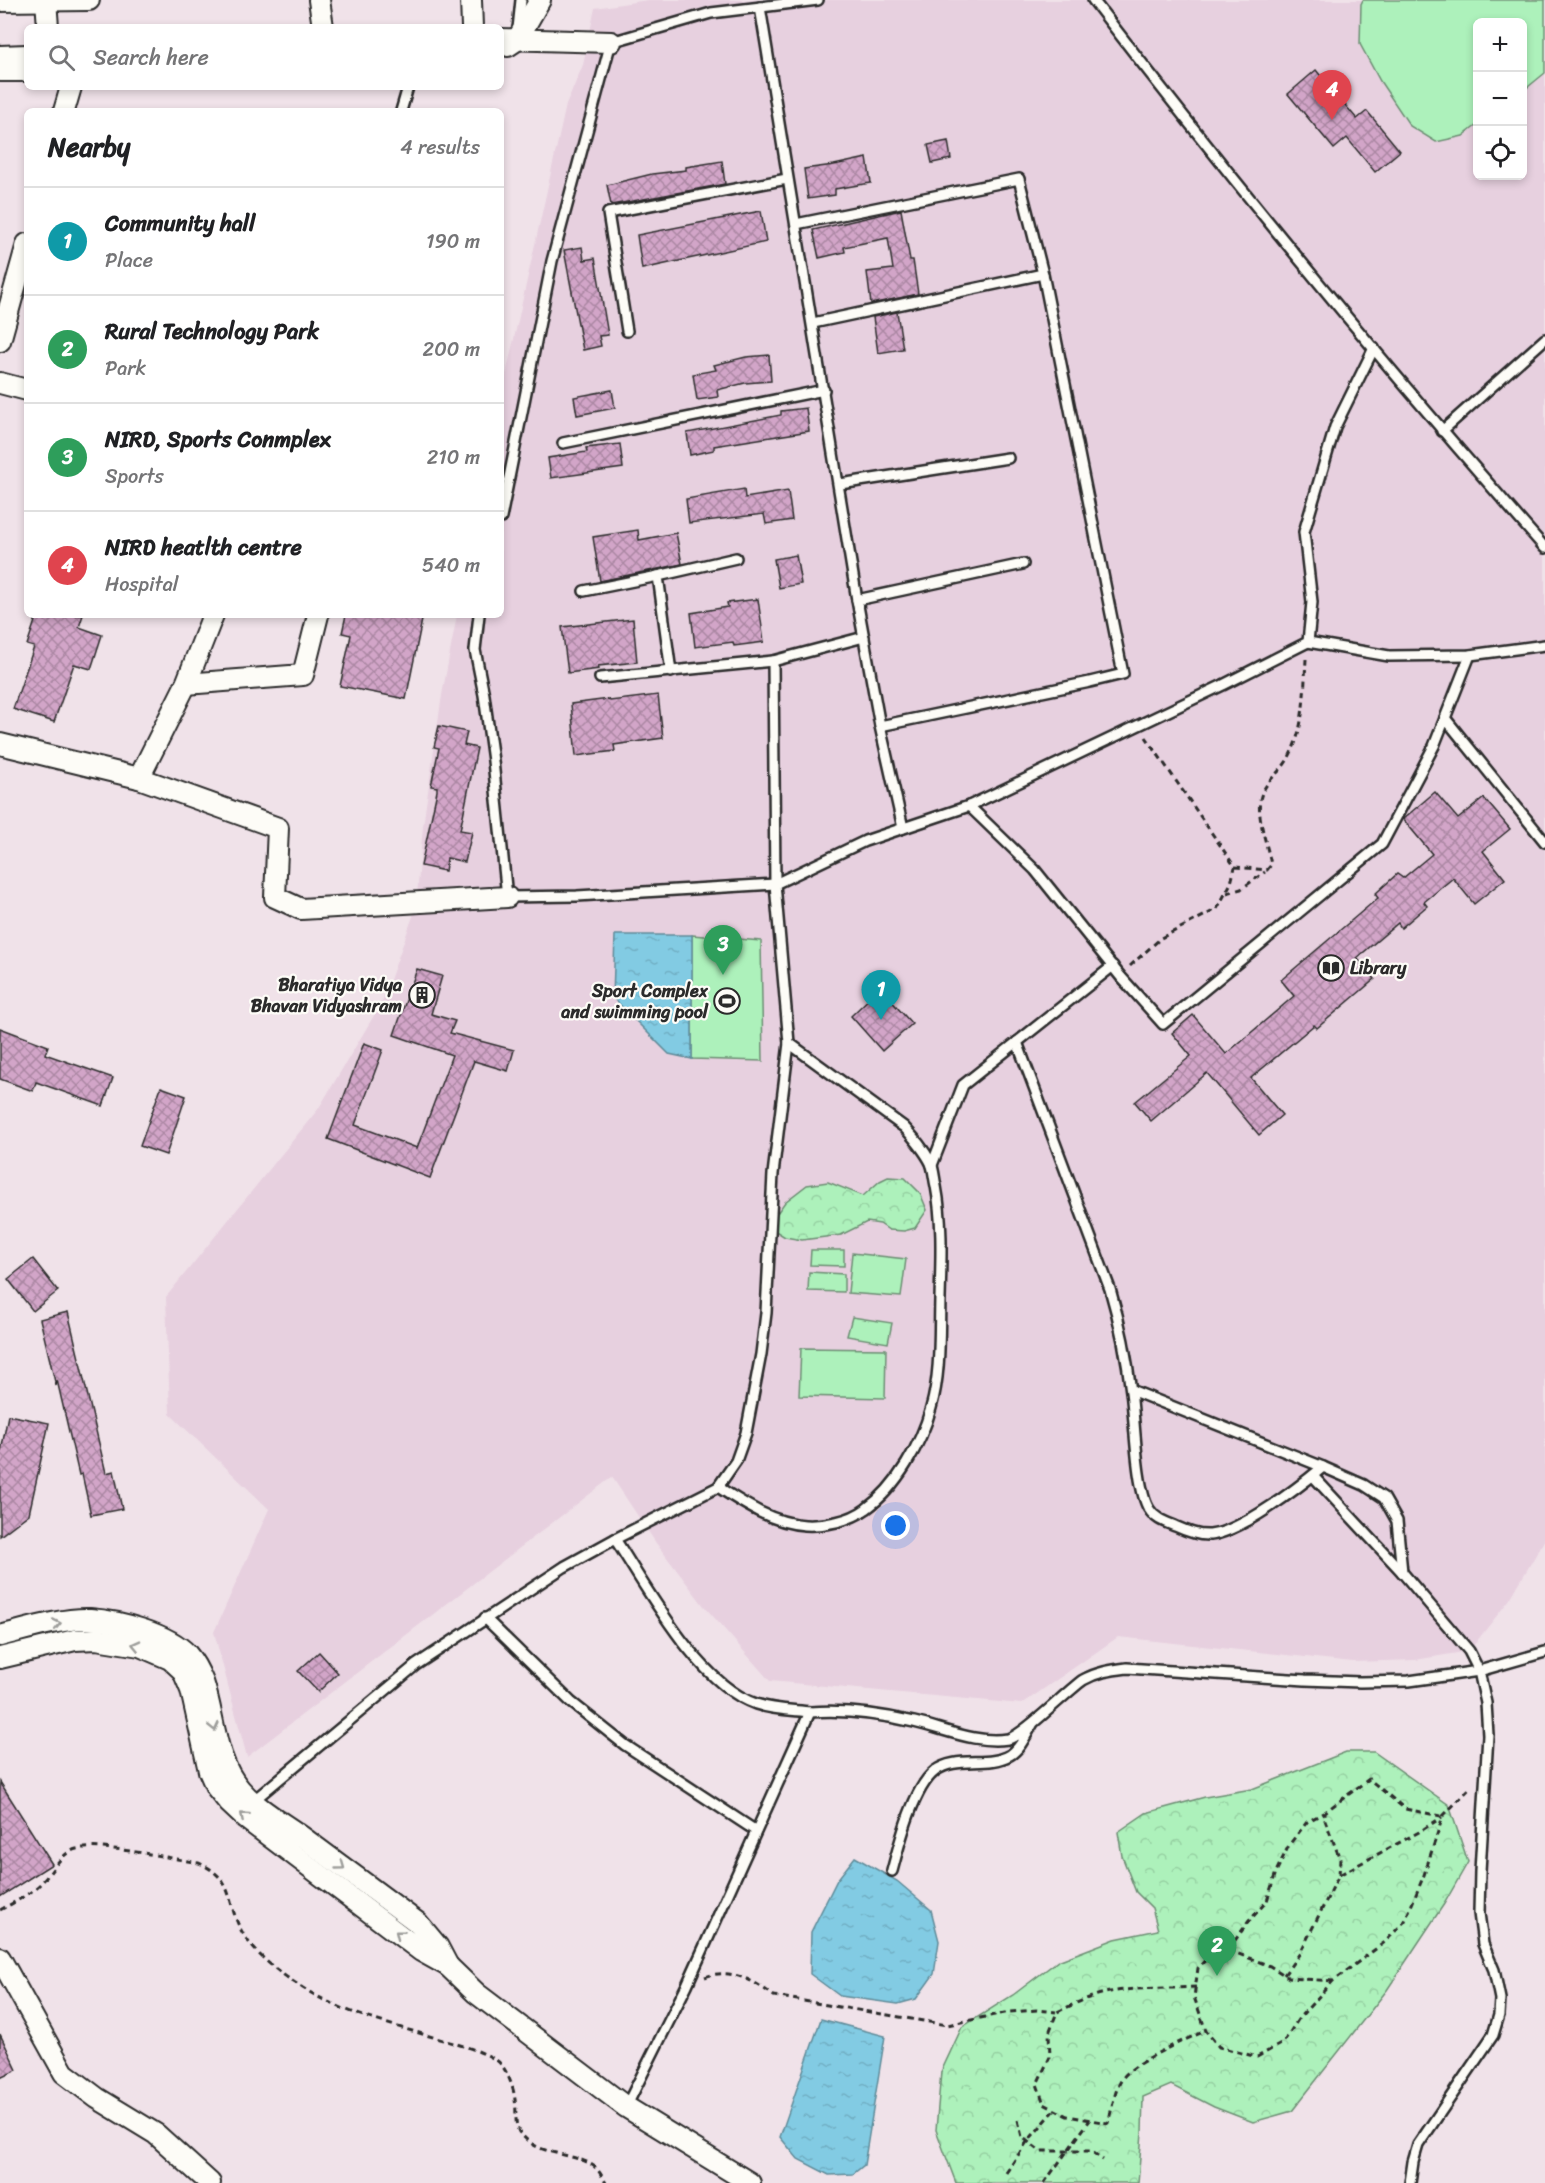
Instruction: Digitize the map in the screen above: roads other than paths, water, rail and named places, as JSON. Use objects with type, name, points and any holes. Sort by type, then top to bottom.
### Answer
[{"type":"street","points":[[46,0],[48,24]]},
{"type":"street","points":[[0,1],[89,0]]},
{"type":"street","points":[[319,0],[323,24]]},
{"type":"street","points":[[471,0],[472,24]]},
{"type":"street","points":[[506,43],[540,0]]},
{"type":"street","points":[[506,43],[611,42]]},
{"type":"street","points":[[0,56],[24,56]]},
{"type":"street","points":[[0,71],[24,71]]},
{"type":"street","points":[[65,108],[70,90]]},
{"type":"street","points":[[0,340],[24,255]]},
{"type":"street","points":[[0,383],[24,389]]},
{"type":"street","points":[[139,778],[186,684],[212,618]]},
{"type":"street","points":[[186,684],[303,675],[317,618]]},
{"type":"street","points":[[0,744],[139,778],[278,828],[275,897],[301,909],[507,897]]},
{"type":"street","points":[[0,1636],[89,1619],[116,1623],[139,1629],[196,1666],[203,1683],[220,1751],[226,1767],[240,1789],[418,1923],[438,1947],[448,1966]]},
{"type":"street","points":[[0,1658],[75,1640],[96,1639],[174,1653]]},
{"type":"street","points":[[174,1653],[191,1690],[209,1771],[216,1787],[245,1818],[411,1943],[448,1966],[477,1993],[626,2107],[750,2183]]},
{"type":"street","points":[[0,1958],[64,2073],[97,2098],[156,2134],[210,2183]]},
{"type":"lane","points":[[506,43],[520,0]]},
{"type":"lane","points":[[504,503],[552,261],[611,42],[711,13],[818,0]]},
{"type":"lane","points":[[1093,0],[1160,87],[1442,431],[1545,548]]},
{"type":"lane","points":[[760,7],[787,179],[840,484],[857,600],[880,726],[903,828]]},
{"type":"lane","points":[[402,108],[407,90]]},
{"type":"lane","points":[[796,224],[1018,178],[1043,274],[1123,674],[880,726]]},
{"type":"lane","points":[[627,331],[608,213],[787,179]]},
{"type":"lane","points":[[813,323],[1043,274]]},
{"type":"lane","points":[[1442,431],[1545,339]]},
{"type":"lane","points":[[1308,642],[1312,602],[1304,532],[1335,427],[1374,348]]},
{"type":"lane","points":[[563,443],[824,390]]},
{"type":"lane","points":[[840,484],[1008,458]]},
{"type":"lane","points":[[584,591],[736,558]]},
{"type":"lane","points":[[857,600],[1023,564]]},
{"type":"lane","points":[[658,576],[671,672]]},
{"type":"lane","points":[[479,618],[475,650],[493,761],[507,897],[577,896],[775,884],[865,841],[969,806],[1308,642],[1389,656],[1470,655],[1545,645]]},
{"type":"lane","points":[[600,678],[773,661],[864,637]]},
{"type":"lane","points":[[969,806],[1035,870],[1121,977],[1164,1024],[1382,844],[1434,746],[1470,655]]},
{"type":"lane","points":[[253,1801],[408,1671],[564,1567],[718,1487],[736,1461],[746,1433],[761,1354],[766,1313],[768,1231],[773,1174],[789,1043],[775,884],[773,661]]},
{"type":"lane","points":[[1445,718],[1545,842]]},
{"type":"lane","points":[[932,1165],[963,1085],[1113,966]]},
{"type":"lane","points":[[1017,1042],[1118,1315],[1131,1390],[1141,1490],[1149,1509],[1159,1520],[1190,1532],[1209,1536],[1248,1521],[1323,1467]]},
{"type":"lane","points":[[718,1487],[749,1508],[779,1520],[805,1525],[835,1523],[865,1510],[892,1483],[917,1448],[931,1407],[938,1372],[941,1247],[938,1200],[932,1165],[919,1143],[904,1127],[789,1043]]},
{"type":"lane","points":[[1131,1390],[1323,1467],[1364,1485],[1384,1498],[1397,1521],[1402,1572]]},
{"type":"lane","points":[[1313,1476],[1402,1572],[1469,1650],[1479,1671],[1486,1703],[1487,1771],[1479,1913],[1483,1944],[1494,1970],[1500,1999],[1499,2015],[1493,2035],[1418,2145],[1410,2183]]},
{"type":"lane","points":[[615,1539],[657,1606],[706,1670],[727,1689],[754,1704],[810,1712],[831,1710],[857,1712],[914,1722],[975,1738],[1011,1738],[1084,1680],[1102,1671],[1127,1668],[1360,1682],[1409,1681],[1479,1671],[1545,1652]]},
{"type":"lane","points":[[485,1618],[571,1702],[625,1745],[756,1831]]},
{"type":"lane","points":[[626,2107],[687,1985],[810,1712]]},
{"type":"lane","points":[[892,1871],[902,1834],[912,1809],[923,1786],[933,1773],[939,1768],[954,1764],[999,1760],[1012,1754],[1034,1722]]},
{"type":"water","points":[[615,935],[692,935],[692,1059],[669,1054],[613,998]]},
{"type":"water","points":[[855,1857],[897,1881],[931,1910],[939,1941],[934,1974],[916,1999],[898,2004],[840,1996],[810,1974],[811,1932],[837,1880]]},
{"type":"water","points":[[821,2019],[885,2036],[864,2165],[853,2174],[829,2175],[798,2159],[780,2137]]},
{"type":"place","name":"NIRD heatlth centre","points":[[1332,120]]},
{"type":"place","name":"Library","points":[[1331,968]]},
{"type":"place","name":"NIRD, Sports Conmplex","points":[[723,975]]},
{"type":"place","name":"Bharatiya Vidya Bhavan Vidyashram","points":[[422,995]]},
{"type":"place","name":"Sport Complex and swimming pool","points":[[727,1001]]},
{"type":"place","name":"Community hall","points":[[881,1020]]},
{"type":"place","name":"Rural Technology Park","points":[[1217,1976]]}]
